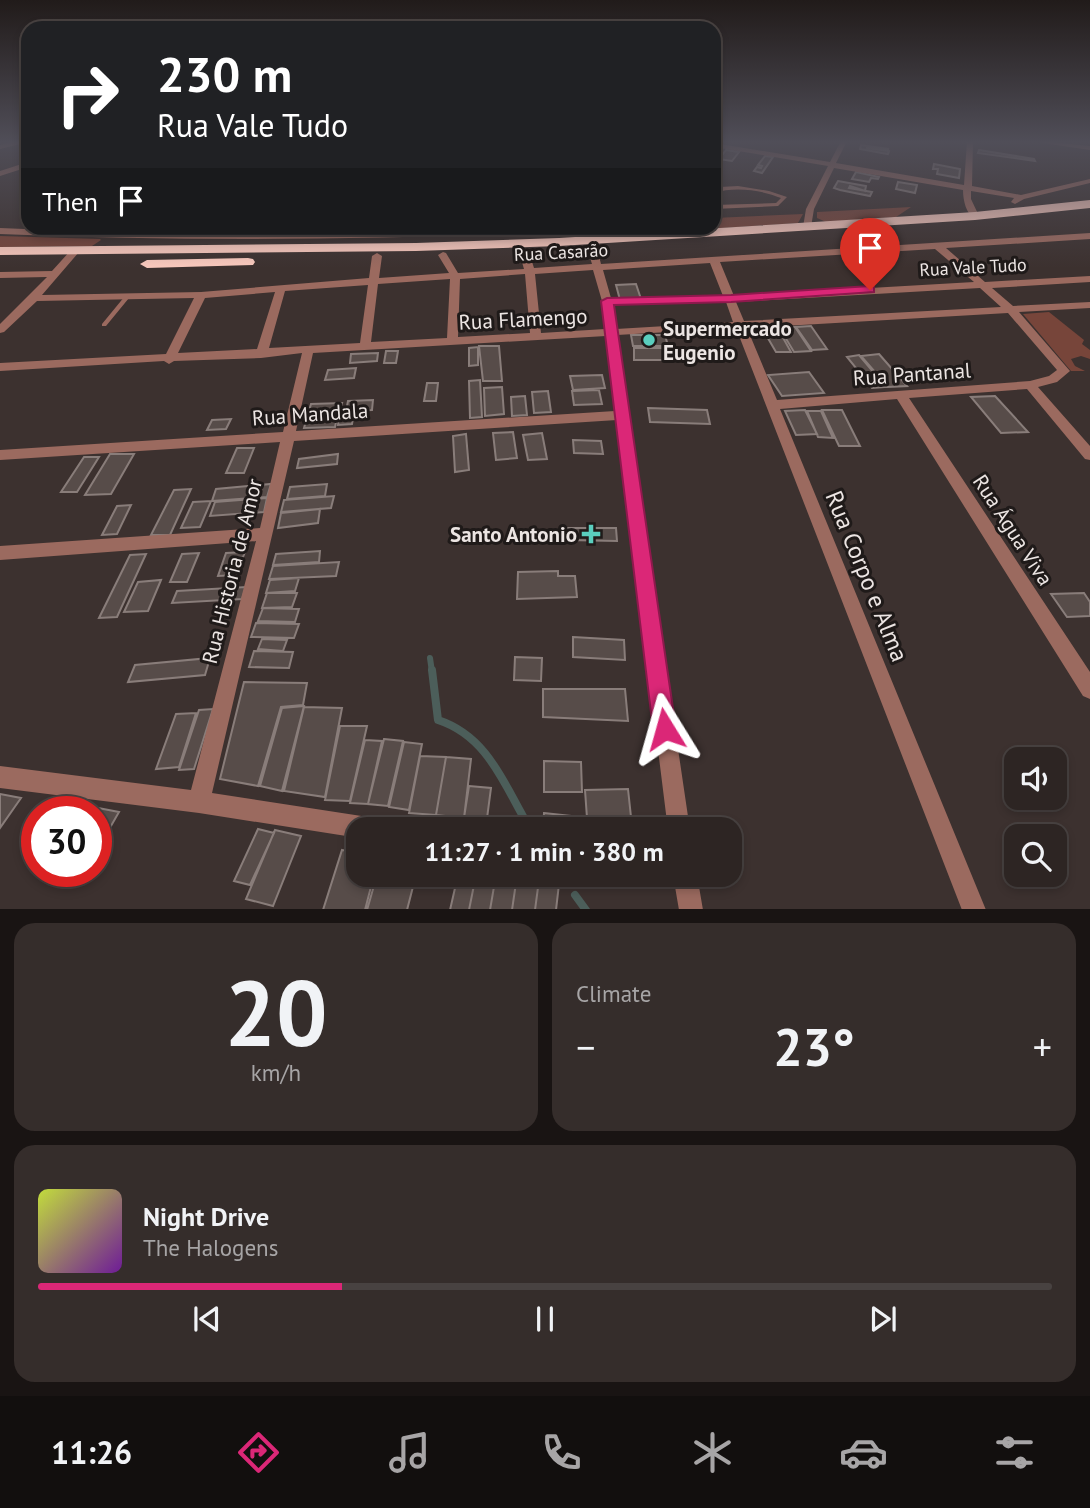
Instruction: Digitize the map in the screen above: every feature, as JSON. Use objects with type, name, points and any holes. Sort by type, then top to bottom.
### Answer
[{"type":"highway","points":[[721,233],[975,216],[1090,204]]},
{"type":"highway","points":[[117,252],[142,264],[177,264],[524,252],[810,235],[1090,212]]},
{"type":"highway","points":[[0,251],[117,252],[294,247],[476,235],[559,243],[683,235]]},
{"type":"street","points":[[807,227],[810,209],[823,183]]},
{"type":"street","points":[[940,183],[1021,197]]},
{"type":"street","points":[[967,183],[969,207],[975,216]]},
{"type":"street","points":[[1028,211],[1015,201],[1021,197],[1080,183]]},
{"type":"street","points":[[1,231],[21,223]]},
{"type":"street","points":[[1,231],[21,232]]},
{"type":"street","points":[[98,235],[146,237]]},
{"type":"street","points":[[117,252],[154,235]]},
{"type":"street","points":[[294,247],[312,235]]},
{"type":"street","name":"Rua Casarão","points":[[34,298],[201,295],[375,281],[715,262],[1090,236]]},
{"type":"street","points":[[938,246],[1010,309]]},
{"type":"street","points":[[592,248],[599,267],[612,333],[677,817]]},
{"type":"street","points":[[0,330],[34,298],[74,252]]},
{"type":"street","points":[[524,252],[530,271],[536,338]]},
{"type":"street","points":[[443,255],[456,276],[453,343]]},
{"type":"street","points":[[365,347],[377,257]]},
{"type":"street","name":"Rua Corpo e Alma","points":[[715,262],[974,909]]},
{"type":"street","points":[[0,275],[53,274]]},
{"type":"street","name":"Rua Vale Tudo","points":[[607,301],[731,299],[1090,279]]},
{"type":"street","points":[[261,354],[281,288]]},
{"type":"street","points":[[169,360],[201,295]]},
{"type":"street","name":"Rua Flamengo","points":[[0,367],[169,360],[1090,305]]},
{"type":"street","name":"Rua Pantanal","points":[[773,405],[1030,385],[1053,380],[1064,371],[1010,309]]},
{"type":"street","name":"Rua Historia de Amor","points":[[199,802],[309,351]]},
{"type":"street","points":[[1030,385],[1090,455]]},
{"type":"street","name":"Rua Água Viva","points":[[900,394],[1090,690]]},
{"type":"street","name":"Rua Mandala","points":[[0,455],[623,415]]},
{"type":"street","points":[[0,553],[266,534]]},
{"type":"street","points":[[0,777],[199,802],[346,824]]},
{"type":"street","points":[[686,887],[691,909]]},
{"type":"lane","points":[[721,188],[745,188],[784,197],[778,204],[721,207]]},
{"type":"lane","points":[[721,202],[732,190]]},
{"type":"lane","points":[[104,325],[127,296]]},
{"type":"shaded area","points":[[911,207],[896,217],[826,222],[817,218],[817,212]]},
{"type":"shaded area","points":[[803,214],[798,223],[721,228],[721,218]]},
{"type":"shaded area","points":[[0,236],[101,240],[92,246],[0,247]]},
{"type":"shaded area","points":[[1049,312],[1084,340],[1082,344],[1090,350],[1090,359],[1081,356],[1071,359],[1075,366],[1085,371],[1071,371],[1023,314]]},
{"type":"building","points":[[837,183],[852,183],[866,186],[865,191],[872,192],[870,196],[834,188]]},
{"type":"building","points":[[898,183],[917,185],[915,193],[896,189]]},
{"type":"building","points":[[636,284],[641,299],[620,300],[616,285]]},
{"type":"building","points":[[811,326],[827,349],[812,350],[796,327]]},
{"type":"building","points":[[777,327],[791,352],[776,352],[762,328]]},
{"type":"building","points":[[779,327],[795,327],[811,351],[794,352]]},
{"type":"building","name":"Supermercado Eugenio","points":[[631,335],[665,335],[668,346],[633,346]]},
{"type":"building","points":[[479,346],[499,346],[502,381],[483,381]]},
{"type":"building","points":[[478,347],[478,365],[469,366],[469,348]]},
{"type":"building","points":[[634,348],[668,348],[671,360],[634,360]]},
{"type":"building","points":[[386,351],[398,351],[396,363],[384,363]]},
{"type":"building","points":[[378,353],[377,361],[350,363],[351,354]]},
{"type":"building","points":[[879,354],[907,386],[888,387],[861,356]]},
{"type":"building","points":[[859,355],[886,387],[872,388],[847,357]]},
{"type":"building","points":[[356,368],[354,378],[325,380],[328,370]]},
{"type":"building","points":[[809,372],[824,393],[782,396],[768,375]]},
{"type":"building","points":[[602,375],[605,388],[573,390],[570,376]]},
{"type":"building","points":[[480,380],[482,417],[470,418],[469,381]]},
{"type":"building","points":[[427,383],[438,383],[436,401],[424,401]]},
{"type":"building","points":[[502,387],[504,414],[485,416],[484,388]]},
{"type":"building","points":[[599,390],[602,404],[574,405],[572,391]]},
{"type":"building","points":[[548,391],[551,412],[534,413],[532,392]]},
{"type":"building","points":[[525,396],[527,415],[512,416],[511,397]]},
{"type":"building","points":[[995,396],[1028,432],[1001,433],[971,397]]},
{"type":"building","points":[[373,400],[372,410],[346,411],[348,401]]},
{"type":"building","points":[[342,403],[339,413],[308,414],[311,404]]},
{"type":"building","points":[[648,408],[707,410],[710,424],[650,422]]},
{"type":"building","points":[[805,410],[817,434],[796,435],[785,411]]},
{"type":"building","points":[[822,410],[842,410],[860,446],[839,446]]},
{"type":"building","points":[[807,411],[821,411],[833,438],[818,437]]},
{"type":"building","points":[[354,412],[352,424],[338,425],[340,413]]},
{"type":"building","points":[[338,413],[335,427],[304,428],[308,414]]},
{"type":"building","points":[[231,419],[226,429],[207,430],[212,420]]},
{"type":"building","points":[[513,432],[517,458],[496,460],[493,433]]},
{"type":"building","points":[[542,433],[547,459],[528,460],[523,435]]},
{"type":"building","points":[[466,434],[469,470],[455,472],[453,436]]},
{"type":"building","points":[[573,440],[601,441],[603,454],[574,453]]},
{"type":"building","points":[[237,448],[254,448],[244,473],[226,473]]},
{"type":"building","points":[[110,454],[134,454],[111,494],[85,495]]},
{"type":"building","points":[[338,454],[337,464],[297,468],[299,459]]},
{"type":"building","points":[[84,457],[99,457],[77,492],[61,492]]},
{"type":"building","points":[[271,484],[267,497],[212,501],[216,489]]},
{"type":"building","points":[[327,484],[325,496],[287,499],[290,487]]},
{"type":"building","points":[[191,489],[170,535],[151,535],[174,490]]},
{"type":"building","points":[[334,496],[331,508],[281,512],[284,500]]},
{"type":"building","points":[[267,498],[264,512],[210,516],[215,502]]},
{"type":"building","points":[[211,501],[200,527],[181,528],[193,502]]},
{"type":"building","points":[[131,505],[117,534],[102,535],[117,506]]},
{"type":"building","points":[[320,509],[318,523],[278,528],[281,513]]},
{"type":"building","name":"Santo Antonio","points":[[566,528],[616,528],[617,541],[567,540]]},
{"type":"building","points":[[320,551],[319,562],[273,565],[276,554]]},
{"type":"building","points":[[245,552],[236,575],[218,576],[226,553]]},
{"type":"building","points":[[199,553],[187,582],[170,582],[182,554]]},
{"type":"building","points":[[146,554],[117,617],[99,618],[130,555]]},
{"type":"building","points":[[339,562],[336,576],[269,579],[273,566]]},
{"type":"building","points":[[558,571],[558,576],[575,576],[577,597],[517,599],[518,572]]},
{"type":"building","points":[[299,578],[295,591],[266,593],[270,580]]},
{"type":"building","points":[[161,580],[148,611],[124,612],[138,582]]},
{"type":"building","points":[[246,587],[242,599],[172,603],[177,591]]},
{"type":"building","points":[[267,593],[297,593],[292,607],[262,608]]},
{"type":"building","points":[[1084,593],[1090,602],[1090,616],[1067,617],[1051,594]]},
{"type":"building","points":[[263,608],[299,609],[295,622],[258,621]]},
{"type":"building","points":[[256,623],[299,624],[294,638],[251,637]]},
{"type":"building","points":[[573,637],[624,640],[625,660],[573,657]]},
{"type":"building","points":[[262,639],[287,640],[283,651],[258,649]]},
{"type":"building","points":[[254,651],[293,652],[289,668],[249,667]]},
{"type":"building","points":[[515,657],[542,658],[541,681],[514,680]]},
{"type":"building","points":[[210,658],[205,675],[128,682],[135,665]]},
{"type":"building","points":[[244,682],[307,683],[303,705],[281,707],[258,786],[220,779]]},
{"type":"building","points":[[543,689],[625,689],[628,721],[543,717]]},
{"type":"building","points":[[304,706],[282,791],[260,786],[282,708]]},
{"type":"building","points":[[304,707],[342,708],[325,797],[284,791]]},
{"type":"building","points":[[213,709],[194,769],[179,770],[199,710]]},
{"type":"building","points":[[196,713],[179,767],[156,769],[176,714]]},
{"type":"building","points":[[340,726],[367,726],[350,801],[325,800]]},
{"type":"building","points":[[384,739],[403,741],[388,806],[368,804]]},
{"type":"building","points":[[365,740],[382,741],[368,804],[350,803]]},
{"type":"building","points":[[404,742],[422,744],[409,810],[389,807]]},
{"type":"building","points":[[420,756],[446,757],[436,815],[409,813]]},
{"type":"building","points":[[446,757],[471,759],[464,817],[436,815]]},
{"type":"building","points":[[544,761],[581,762],[582,792],[544,792]]},
{"type":"building","points":[[469,786],[491,788],[487,817],[464,817]]},
{"type":"building","points":[[628,789],[631,817],[587,817],[585,790]]},
{"type":"building","points":[[0,794],[21,798],[0,828]]},
{"type":"building","points":[[112,811],[119,812],[112,824]]},
{"type":"building","points":[[544,813],[580,817],[544,817]]},
{"type":"building","points":[[258,829],[274,833],[250,885],[234,881]]},
{"type":"building","points":[[275,830],[301,836],[273,906],[246,899]]},
{"type":"building","points":[[342,850],[346,851],[346,887],[371,887],[365,909],[323,909]]},
{"type":"building","points":[[374,887],[413,887],[407,909],[367,909]]},
{"type":"building","points":[[455,887],[474,887],[469,909],[450,909]]},
{"type":"building","points":[[474,887],[494,887],[490,909],[469,909]]},
{"type":"building","points":[[494,887],[515,887],[512,909],[490,909]]},
{"type":"building","points":[[515,887],[538,887],[535,909],[512,909]]},
{"type":"building","points":[[538,887],[559,887],[556,909],[535,909]]},
{"type":"waterway","points":[[430,658],[432,672]]},
{"type":"waterway","points":[[432,670],[438,720],[471,738],[483,751],[524,817]]},
{"type":"waterway","points":[[575,895],[585,909]]},
{"type":"place","name":"Supermercado Eugenio","points":[[649,340]]},
{"type":"place","name":"Santo Antonio","points":[[591,534]]},
{"type":"route","points":[[665,729],[607,301],[731,299],[870,290]]}]
